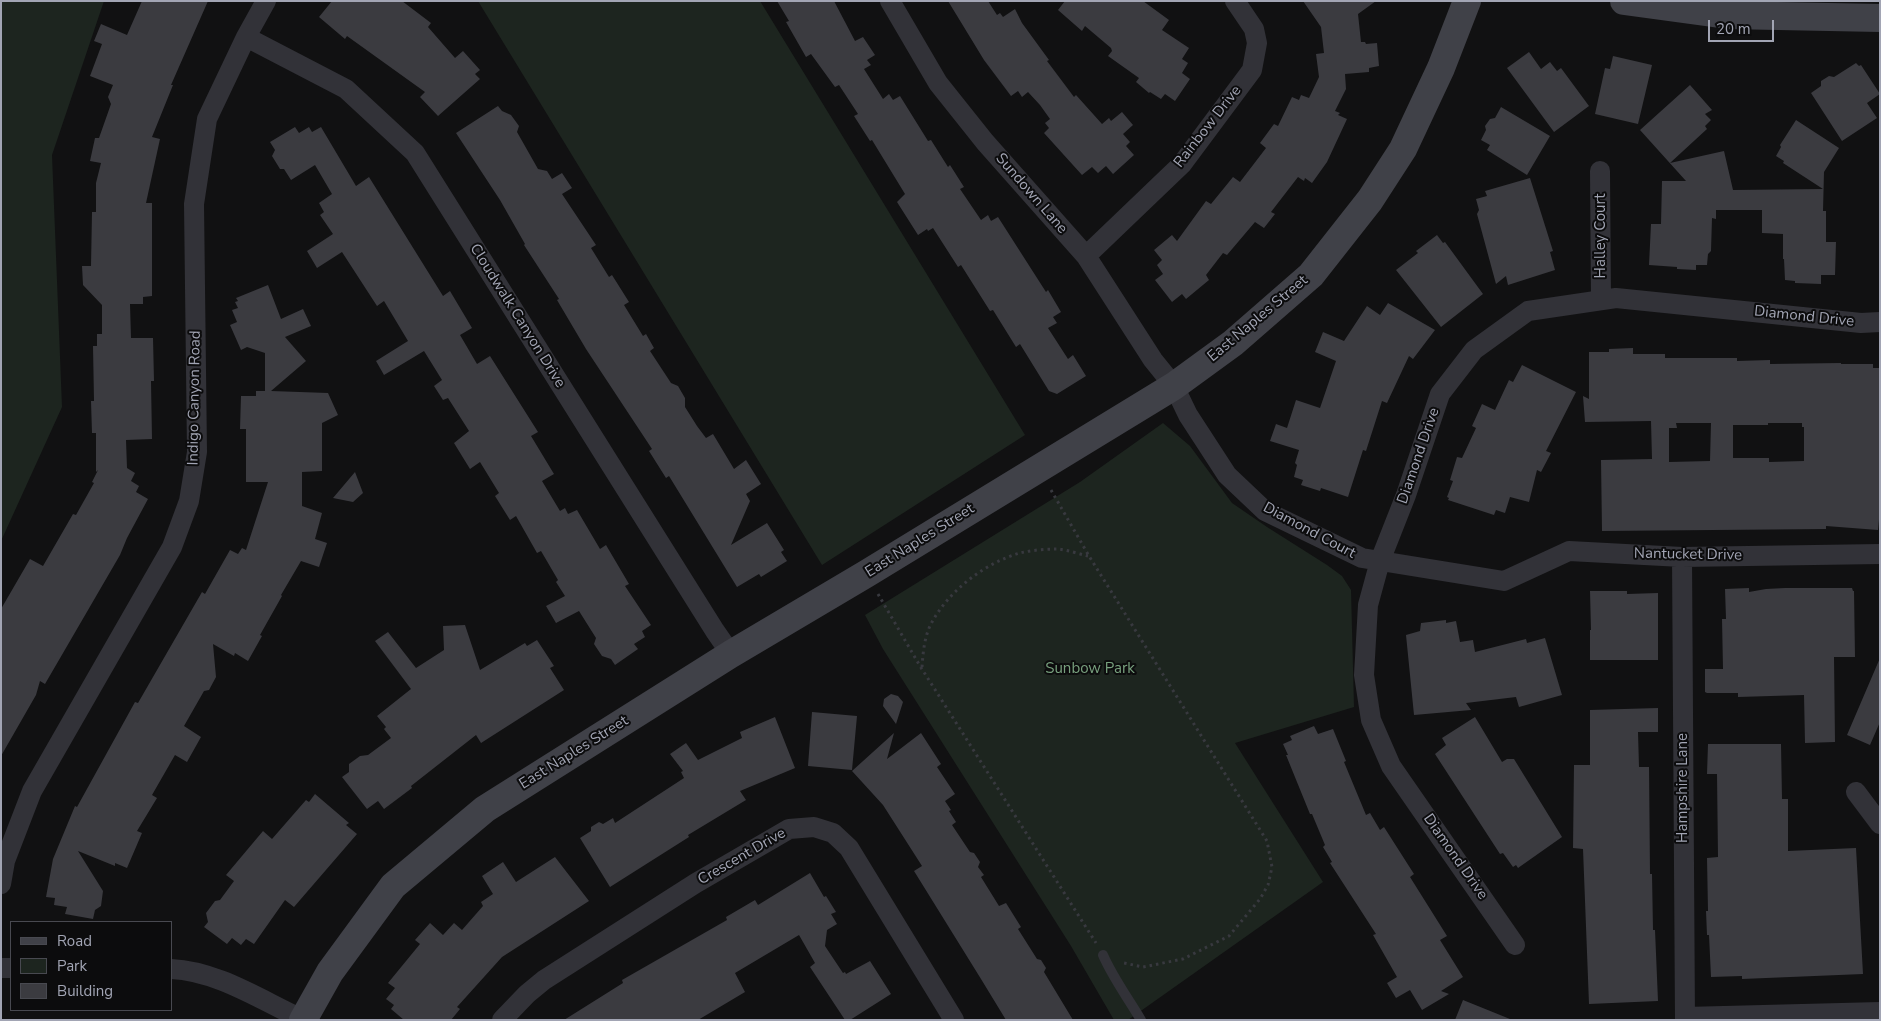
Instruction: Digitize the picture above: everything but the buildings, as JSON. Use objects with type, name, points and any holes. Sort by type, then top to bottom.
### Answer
[{"type":"street","name":"Indigo Canyon Road","points":[[1,884],[6,861],[32,791],[172,547],[190,501],[197,452],[194,204],[207,118],[246,37],[266,1]]},
{"type":"street","name":"Sundown Lane","points":[[890,1],[938,83],[986,142],[1086,256],[1153,360],[1174,386]]},
{"type":"street","name":"Rainbow Drive","points":[[1086,256],[1182,164],[1252,70],[1257,42],[1254,29],[1235,1]]},
{"type":"street","name":"East Naples Street","points":[[304,1020],[330,972],[393,886],[485,810],[731,654],[1174,386],[1233,344],[1311,275],[1370,200],[1403,149],[1441,68],[1466,1]]},
{"type":"street","points":[[1624,1],[1727,15],[1880,18]]},
{"type":"street","name":"Cloudwalk Canyon Drive","points":[[246,37],[346,89],[415,154],[731,654]]},
{"type":"street","name":"Halley Court","points":[[1600,171],[1601,300]]},
{"type":"street","name":"Diamond Drive","points":[[1515,945],[1392,766],[1371,720],[1364,675],[1368,605],[1380,561],[1406,495],[1440,394],[1474,350],[1528,311],[1616,298],[1861,323],[1880,322]]},
{"type":"street","name":"Diamond Court","points":[[1174,386],[1188,416],[1227,475],[1265,511],[1362,558],[1504,581]]},
{"type":"street","name":"Nantucket Drive","points":[[1504,581],[1570,551],[1682,557],[1880,554]]},
{"type":"street","name":"Hampshire Lane","points":[[1682,557],[1685,1018]]},
{"type":"street","points":[[1856,792],[1880,824]]},
{"type":"street","name":"Crescent Drive","points":[[502,1020],[527,994],[544,980],[696,883],[789,829],[814,827],[833,833],[848,848],[954,1020]]},
{"type":"street","points":[[172,969],[186,970],[213,977],[304,1020]]},
{"type":"street","points":[[1685,1018],[1880,1012]]},
{"type":"lane","points":[[1103,954],[1111,973],[1127,995],[1141,1020]]},
{"type":"path","points":[[866,574],[922,667],[1103,954],[1118,962],[1143,967],[1152,966],[1183,960],[1229,936],[1260,899],[1268,884],[1272,867],[1267,841],[1089,556],[1048,484],[1036,470]]},
{"type":"path","points":[[922,667],[925,641],[929,628],[939,610],[962,586],[983,571],[1002,560],[1021,553],[1041,550],[1061,549],[1089,556]]},
{"type":"green space","points":[[1,1],[104,1],[52,155],[62,407],[1,541]]},
{"type":"green space","points":[[478,1],[760,1],[1025,435],[822,565]]},
{"type":"green space","name":"Sunbow Park","points":[[1163,423],[1190,446],[1232,503],[1342,576],[1351,590],[1354,707],[1235,743],[1323,882],[1128,1020],[1114,1020],[1071,946],[883,649],[865,615],[1080,482]]}]
